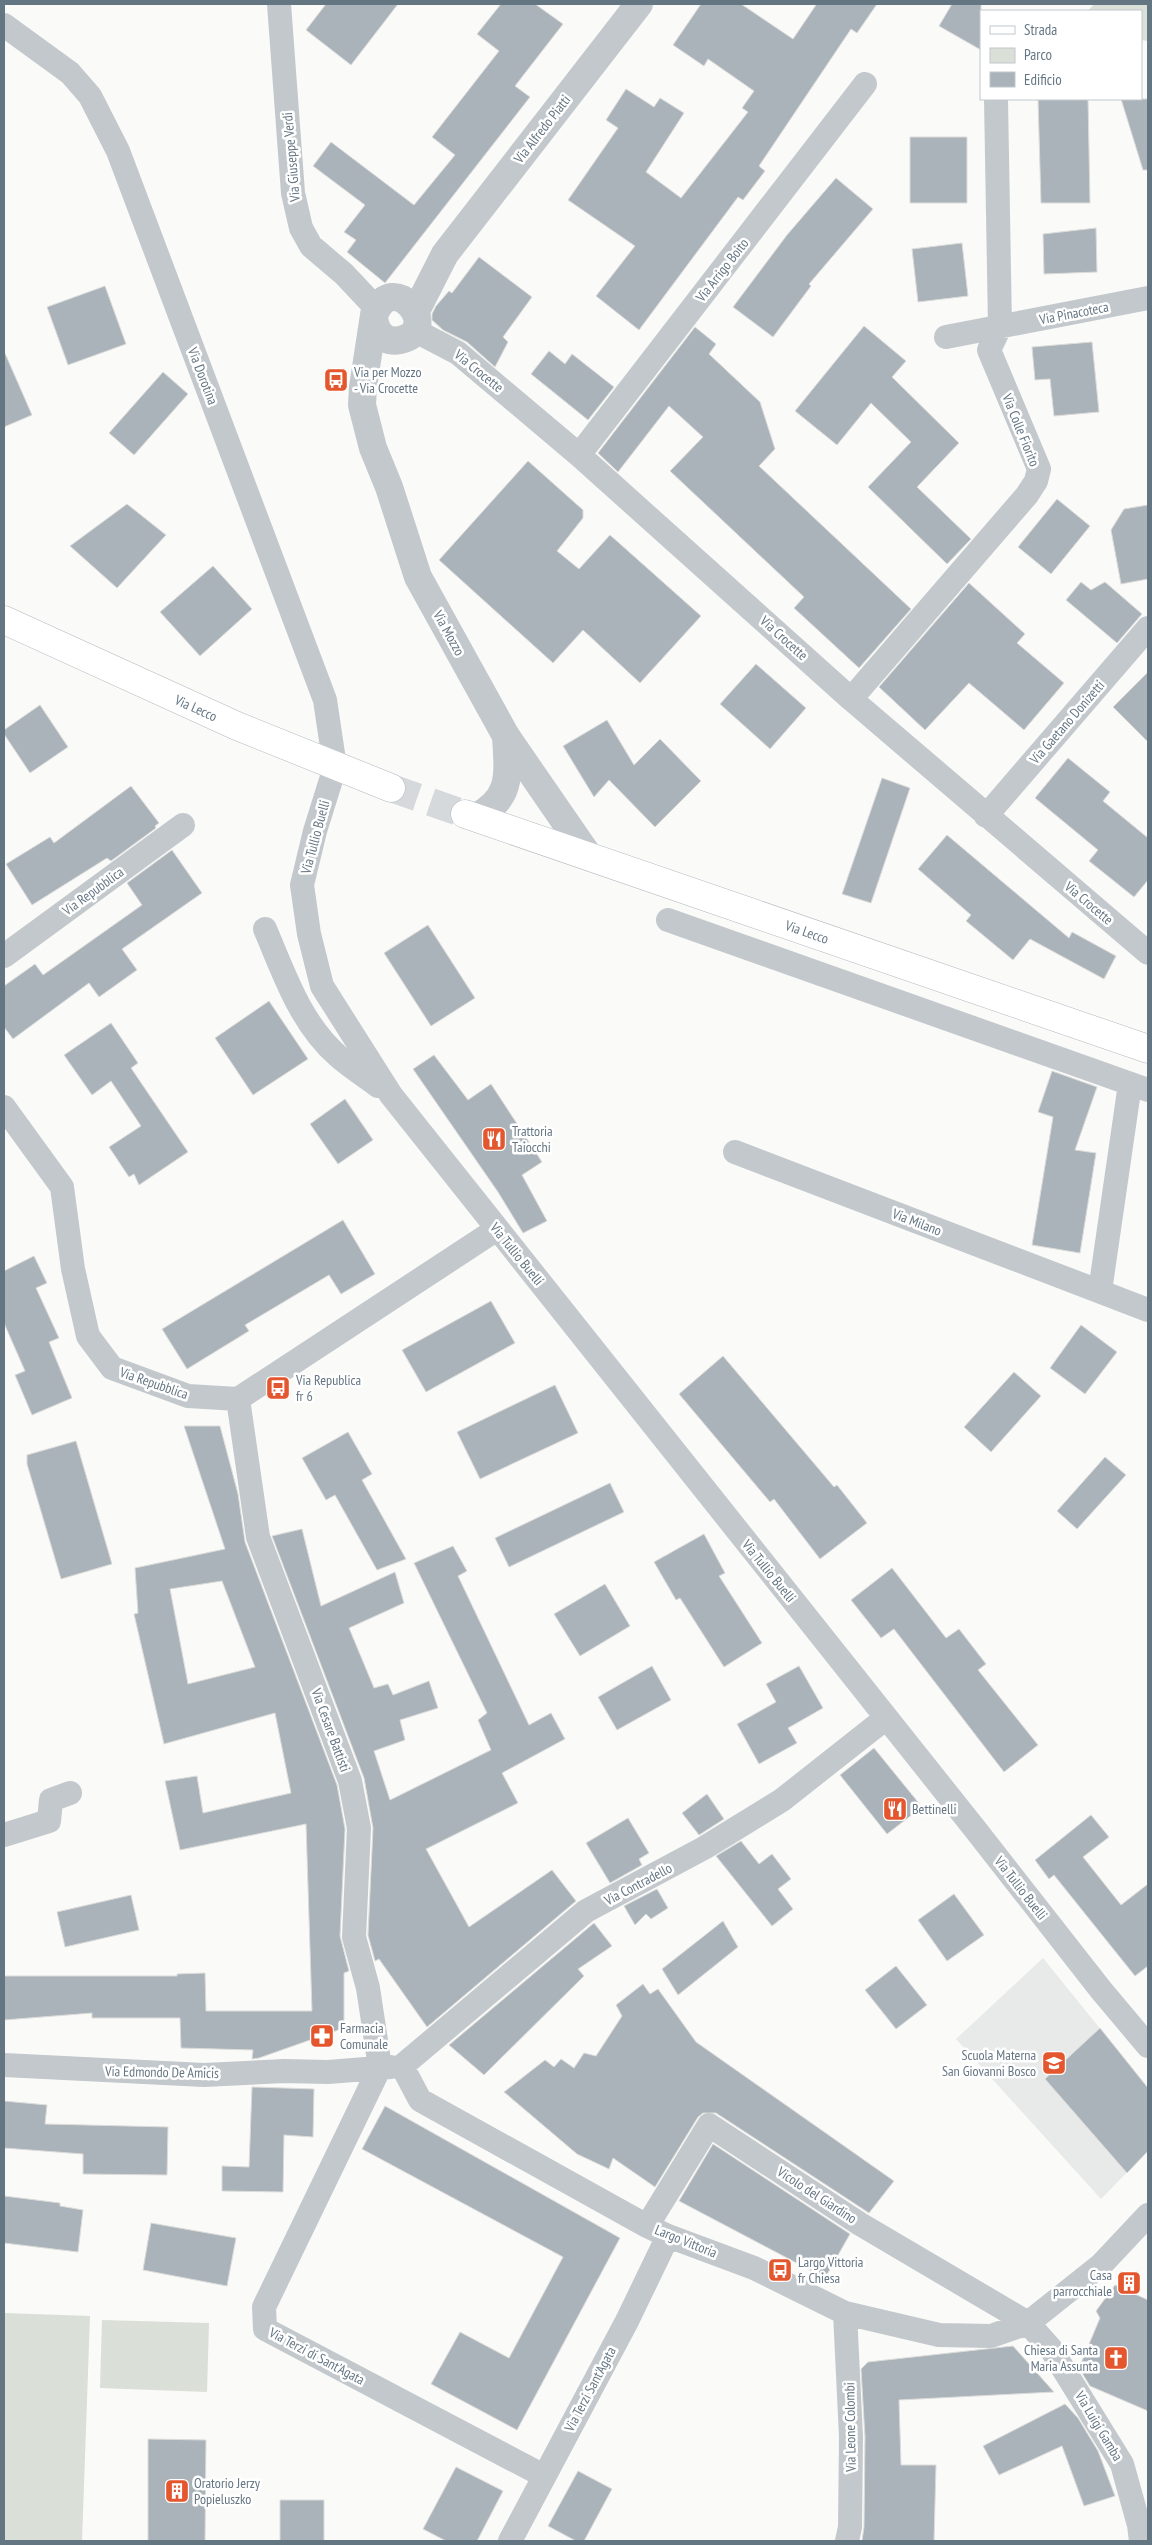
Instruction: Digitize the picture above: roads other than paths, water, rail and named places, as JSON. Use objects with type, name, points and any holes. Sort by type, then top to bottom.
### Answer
[{"type":"main road","name":"Via Lecco","points":[[4,620],[237,726],[391,788]]},
{"type":"main road","name":"Via Lecco","points":[[470,816],[588,855],[1148,1050]]},
{"type":"street","name":"Via Alfredo Piatti","points":[[396,317],[639,4]]},
{"type":"street","name":"Via Giuseppe Verdi","points":[[280,6],[293,193],[301,228],[310,246],[396,317]]},
{"type":"street","name":"Via Dorotina","points":[[4,25],[70,73],[90,96],[118,151],[325,700],[335,767]]},
{"type":"street","name":"Via Arrigo Boito","points":[[579,455],[865,84]]},
{"type":"street","name":"Via Colle Fiorito","points":[[851,698],[1027,495],[1036,481],[1038,469],[988,350],[1000,327],[996,100]]},
{"type":"street","name":"Via Pinacoteca","points":[[946,337],[1148,298]]},
{"type":"street","name":"Via Mozzo","points":[[396,317],[362,387],[362,405],[373,448],[389,487],[418,578],[506,736],[588,855]]},
{"type":"street","points":[[362,387],[396,317]]},
{"type":"street","name":"Via Crocette","points":[[396,317],[458,353],[579,455],[851,698],[986,816],[1148,953]]},
{"type":"street","name":"Via Gaetano Donizetti","points":[[986,816],[1148,628]]},
{"type":"street","points":[[470,816],[493,806],[508,779],[506,736]]},
{"type":"street","name":"Via Tullio Buelli","points":[[335,767],[315,831],[302,885],[309,934],[322,986],[391,1096],[1101,1990],[1148,2046]]},
{"type":"street","name":"Via Repubblica","points":[[4,956],[183,825]]},
{"type":"street","points":[[668,920],[1139,1087],[1100,1292]]},
{"type":"street","name":"Via Tullio Buelli","points":[[265,929],[292,995],[312,1026],[337,1055],[391,1096]]},
{"type":"street","name":"Via Repubblica","points":[[4,1107],[62,1187],[73,1269],[88,1336],[112,1368],[188,1396],[238,1400]]},
{"type":"street","name":"Via Milano","points":[[735,1152],[1148,1310]]},
{"type":"street","points":[[238,1400],[497,1229]]},
{"type":"street","name":"Via Cesare Battisti","points":[[238,1400],[258,1537],[350,1781],[359,1828],[354,1937],[391,2067]]},
{"type":"street","name":"Via Contradello","points":[[391,2067],[586,1912],[704,1848],[782,1800],[886,1718]]},
{"type":"street","points":[[4,1835],[48,1821],[50,1800],[70,1793]]},
{"type":"street","name":"Via Edmondo De Amicis","points":[[4,2065],[204,2075],[284,2071],[328,2072],[391,2067]]},
{"type":"street","name":"Largo Vittoria","points":[[391,2067],[420,2100],[647,2226],[668,2236],[754,2268],[845,2313],[939,2335],[991,2336],[1028,2324]]},
{"type":"street","name":"Via Terzi di Sant'Agata","points":[[391,2067],[264,2307],[265,2329],[544,2476]]},
{"type":"street","name":"Vicolo del Giardino","points":[[647,2226],[709,2125],[860,2224],[1028,2324]]},
{"type":"street","points":[[1028,2324],[1101,2265],[1148,2215]]},
{"type":"street","name":"Via Terzi Sant'Agata","points":[[510,2541],[627,2321],[668,2236]]},
{"type":"street","name":"Via Leone Colombi","points":[[845,2313],[851,2437],[850,2526],[847,2541]]},
{"type":"street","name":"Via Luigi Gamba","points":[[1028,2324],[1051,2349],[1122,2464],[1139,2526],[1141,2541]]},
{"type":"tunnel","points":[[391,788],[465,814]]},
{"type":"place","name":"Via per Mozzo - Via Crocette","points":[[336,380]]},
{"type":"place","name":"Trattoria Taiocchi","points":[[494,1139]]},
{"type":"place","name":"Via Republica fr 6","points":[[278,1388]]},
{"type":"place","name":"Bettinelli","points":[[895,1809]]},
{"type":"place","name":"Farmacia Comunale","points":[[322,2036]]},
{"type":"place","name":"Scuola Materna San Giovanni Bosco","points":[[1054,2063]]},
{"type":"place","name":"Largo Vittoria fr Chiesa","points":[[780,2270]]},
{"type":"place","name":"Casa parrocchiale","points":[[1129,2283]]},
{"type":"place","name":"Chiesa di Santa Maria Assunta","points":[[1116,2358]]},
{"type":"place","name":"Oratorio Jerzy Popieluszko","points":[[177,2491]]}]
